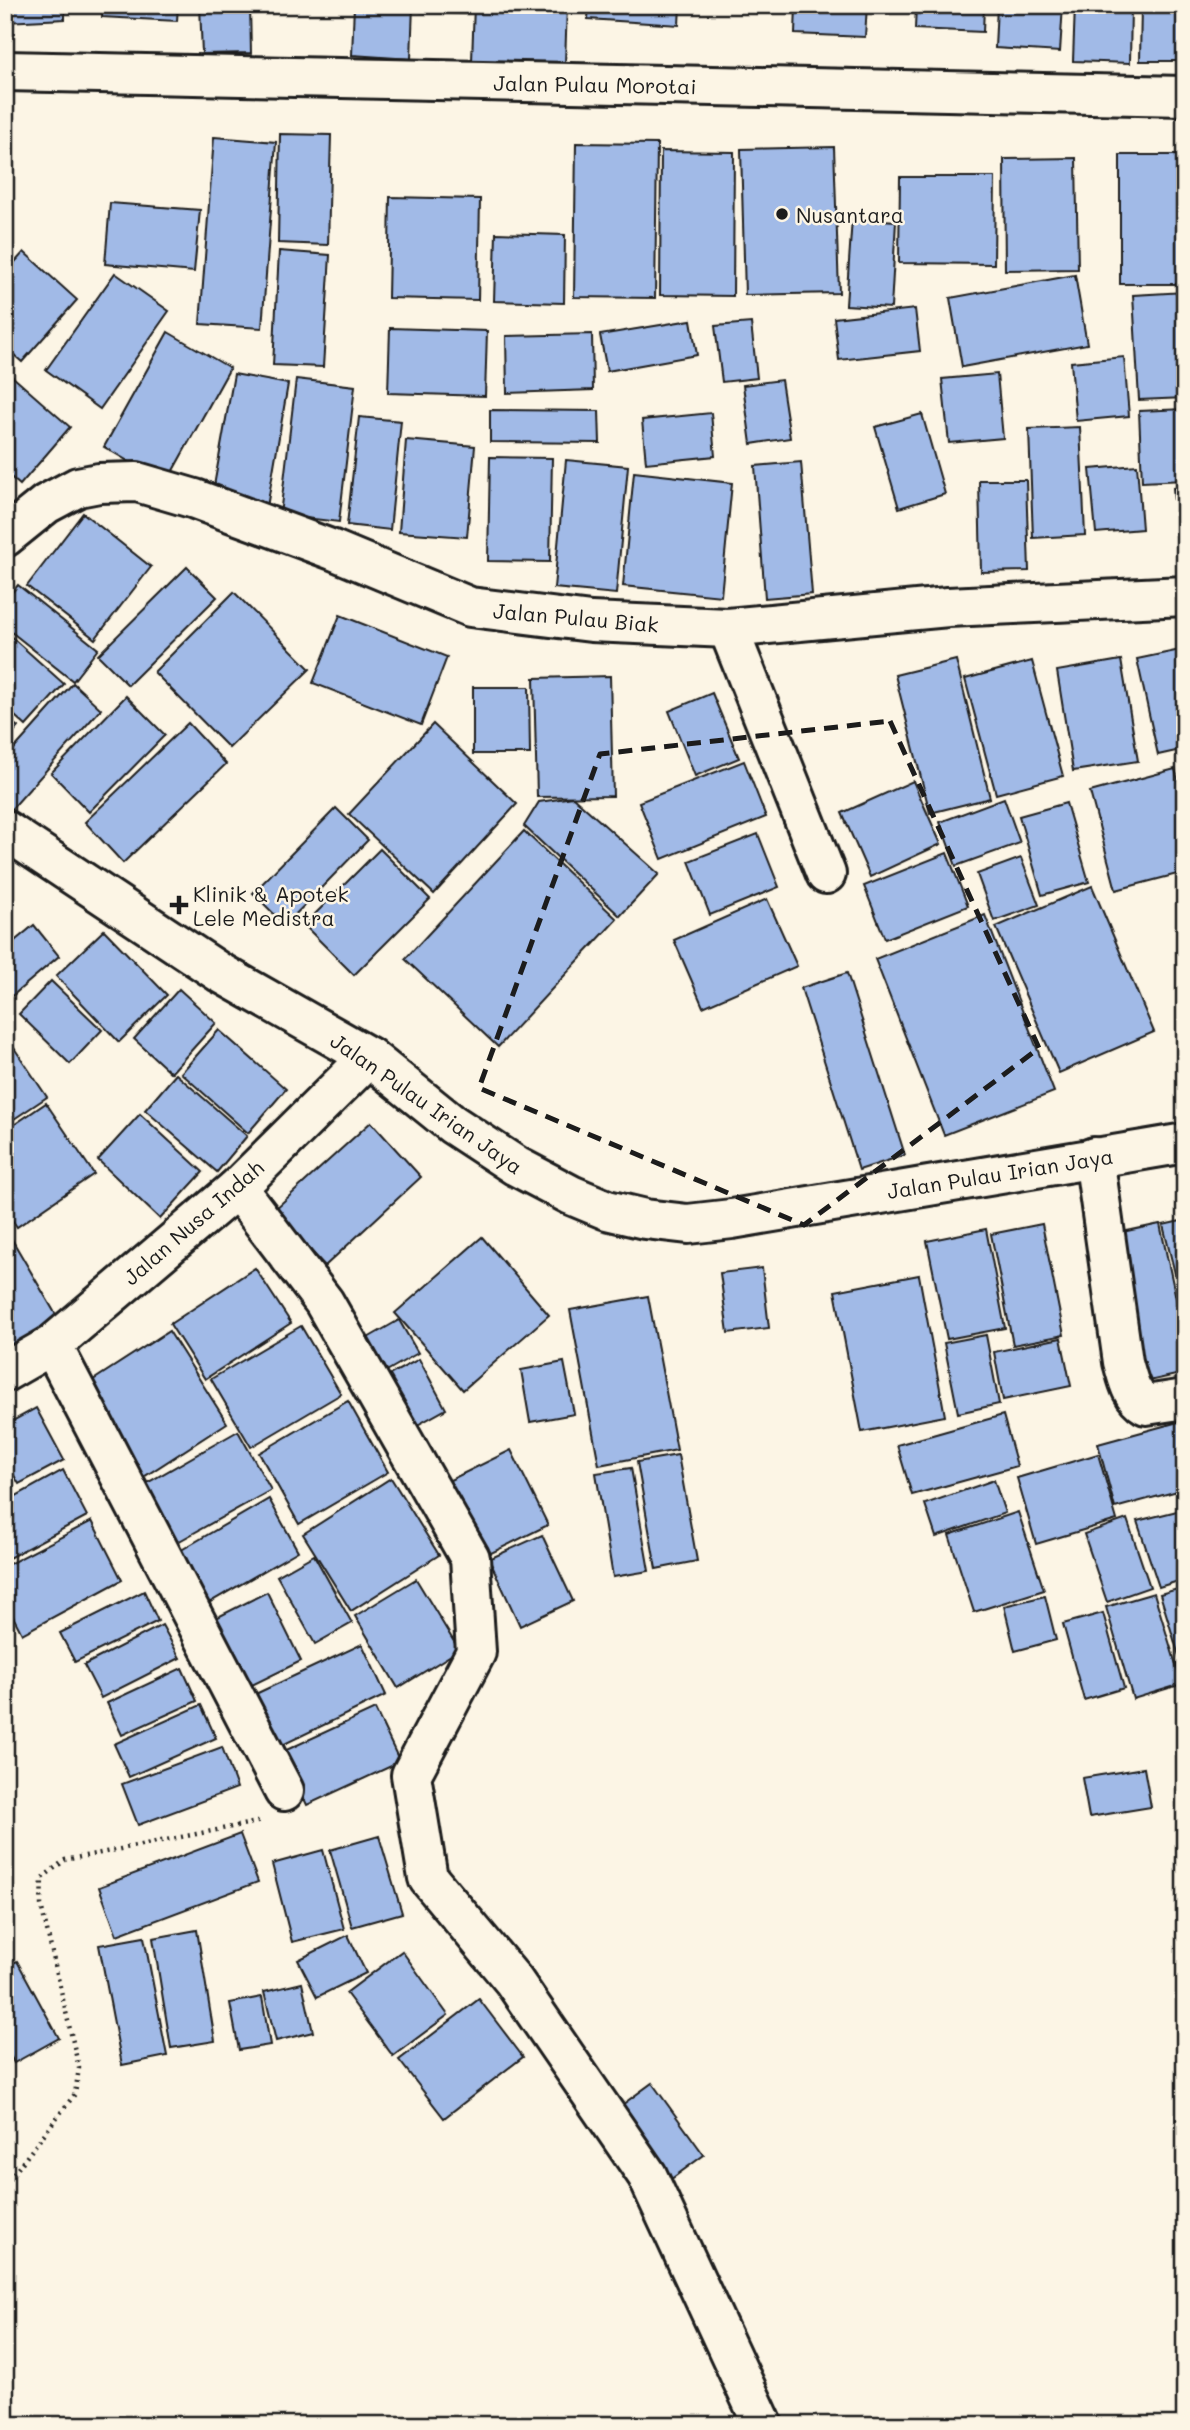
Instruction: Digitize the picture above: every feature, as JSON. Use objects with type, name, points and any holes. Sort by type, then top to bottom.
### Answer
[{"type":"street","name":"Jalan Pulau Morotai","points":[[5,71],[1185,96]]},
{"type":"street","name":"Jalan Pulau Biak","points":[[5,537],[46,504],[78,487],[99,483],[136,482],[195,499],[333,550],[470,607],[591,622],[728,628],[948,607],[1185,596]]},
{"type":"street","points":[[728,628],[826,873]]},
{"type":"street","name":"Jalan Pulau Irian Jaya","points":[[5,830],[219,972],[369,1057],[452,1124],[516,1166],[607,1210],[645,1219],[688,1224],[732,1219],[1185,1143]]},
{"type":"street","name":"Jalan Nusa Indah","points":[[5,1372],[52,1345],[237,1188],[369,1057]]},
{"type":"street","points":[[1094,1157],[1123,1362],[1132,1391],[1137,1400],[1146,1405],[1185,1399]]},
{"type":"street","points":[[237,1188],[324,1301],[470,1558],[476,1652],[411,1775],[428,1878],[513,1980],[647,2175],[763,2425]]},
{"type":"street","points":[[52,1345],[284,1791]]},
{"type":"path","points":[[5,2185],[75,2094],[79,2068],[41,1905],[42,1878],[65,1860],[279,1817],[285,1798],[284,1791]]},
{"type":"highlighted area","points":[[890,721],[1039,1048],[804,1225],[479,1088],[600,754]]},
{"type":"building","points":[[5,5],[65,5],[65,19],[5,22]]},
{"type":"building","points":[[102,5],[178,5],[177,21],[102,17]]},
{"type":"building","points":[[200,5],[250,5],[251,53],[202,54]]},
{"type":"building","points":[[354,5],[413,5],[411,59],[352,55]]},
{"type":"building","points":[[422,5],[465,5],[465,14],[421,12]]},
{"type":"building","points":[[474,5],[567,5],[565,64],[472,61]]},
{"type":"building","points":[[589,5],[680,5],[679,25],[588,19]]},
{"type":"building","points":[[796,5],[867,5],[865,37],[795,34]]},
{"type":"building","points":[[916,5],[984,5],[983,32],[915,29]]},
{"type":"building","points":[[997,5],[1063,5],[1060,52],[995,48]]},
{"type":"building","points":[[1075,5],[1131,5],[1130,63],[1073,61]]},
{"type":"building","points":[[1141,5],[1185,5],[1185,61],[1140,61]]},
{"type":"building","points":[[280,134],[331,135],[328,245],[278,243]]},
{"type":"building","points":[[214,137],[276,142],[262,328],[200,324]]},
{"type":"building","points":[[576,143],[657,144],[655,298],[574,297]]},
{"type":"building","points":[[834,147],[839,293],[745,295],[741,149]]},
{"type":"building","points":[[5,149],[9,150],[5,237]]},
{"type":"building","points":[[661,151],[734,152],[733,296],[660,295]]},
{"type":"building","points":[[1120,155],[1185,155],[1185,284],[1120,284]]},
{"type":"building","points":[[1076,158],[1078,269],[1005,270],[1004,159]]},
{"type":"building","points":[[900,177],[995,177],[994,264],[899,263]]},
{"type":"building","points":[[390,197],[480,199],[478,300],[388,298]]},
{"type":"building","points":[[110,203],[200,210],[194,272],[105,264]]},
{"type":"building","points":[[852,218],[896,221],[891,308],[846,305]]},
{"type":"building","points":[[496,233],[565,235],[564,303],[494,301]]},
{"type":"building","points":[[279,251],[330,255],[323,367],[273,365]]},
{"type":"building","points":[[24,252],[77,300],[22,362],[5,347],[5,273]]},
{"type":"building","points":[[115,273],[169,311],[100,409],[46,370]]},
{"type":"building","points":[[1075,275],[1087,344],[962,367],[950,298]]},
{"type":"building","points":[[1185,292],[1185,398],[1139,400],[1133,295]]},
{"type":"building","points":[[915,309],[920,351],[839,360],[834,318]]},
{"type":"building","points":[[691,320],[697,355],[607,371],[600,335]]},
{"type":"building","points":[[751,323],[757,378],[722,382],[715,326]]},
{"type":"building","points":[[390,328],[487,331],[485,396],[388,393]]},
{"type":"building","points":[[168,332],[230,368],[166,483],[104,447]]},
{"type":"building","points":[[592,334],[593,390],[507,393],[506,336]]},
{"type":"building","points":[[1124,357],[1129,416],[1076,421],[1071,362]]},
{"type":"building","points":[[5,370],[70,427],[20,485],[5,472]]},
{"type":"building","points":[[234,374],[288,384],[267,507],[212,497]]},
{"type":"building","points":[[997,374],[1003,438],[949,443],[942,379]]},
{"type":"building","points":[[296,379],[355,386],[339,522],[280,515]]},
{"type":"building","points":[[781,380],[790,438],[751,444],[743,385]]},
{"type":"building","points":[[1185,409],[1185,480],[1142,482],[1139,411]]},
{"type":"building","points":[[490,410],[599,411],[600,443],[490,442]]},
{"type":"building","points":[[711,413],[715,456],[646,463],[642,420]]},
{"type":"building","points":[[922,414],[945,494],[899,508],[875,427]]},
{"type":"building","points":[[359,417],[401,421],[390,530],[347,525]]},
{"type":"building","points":[[1080,427],[1085,535],[1033,538],[1029,429]]},
{"type":"building","points":[[406,440],[475,446],[467,537],[399,532]]},
{"type":"building","points":[[490,457],[552,458],[550,562],[488,561]]},
{"type":"building","points":[[566,460],[628,466],[616,594],[554,588]]},
{"type":"building","points":[[801,462],[812,594],[765,598],[755,466]]},
{"type":"building","points":[[1137,465],[1142,529],[1096,533],[1090,469]]},
{"type":"building","points":[[634,472],[732,483],[721,596],[623,586]]},
{"type":"building","points":[[979,480],[1026,480],[1029,571],[981,572]]},
{"type":"building","points":[[1185,487],[1185,565],[1179,566],[1173,488]]},
{"type":"building","points":[[83,513],[151,567],[95,639],[27,586]]},
{"type":"building","points":[[187,567],[217,597],[128,685],[98,655]]},
{"type":"building","points":[[18,585],[98,649],[73,681],[5,627],[5,601]]},
{"type":"building","points":[[234,592],[310,669],[229,748],[154,672]]},
{"type":"building","points":[[340,615],[447,657],[421,725],[313,683]]},
{"type":"building","points":[[6,632],[64,684],[26,726],[5,707]]},
{"type":"building","points":[[1185,649],[1185,749],[1158,755],[1137,659]]},
{"type":"building","points":[[956,660],[990,798],[930,813],[895,675]]},
{"type":"building","points":[[1121,660],[1138,761],[1073,771],[1057,671]]},
{"type":"building","points":[[1032,661],[1063,776],[996,794],[965,679]]},
{"type":"building","points":[[610,676],[613,796],[537,797],[534,678]]},
{"type":"building","points":[[73,683],[101,709],[8,813],[5,810],[5,759]]},
{"type":"building","points":[[473,687],[529,687],[530,754],[473,754]]},
{"type":"building","points":[[712,693],[739,758],[695,776],[669,711]]},
{"type":"building","points":[[126,696],[165,735],[89,812],[51,773]]},
{"type":"building","points":[[5,717],[18,727],[5,743]]},
{"type":"building","points":[[188,723],[226,764],[123,863],[85,822]]},
{"type":"building","points":[[433,724],[517,804],[434,894],[349,814]]},
{"type":"building","points":[[744,761],[766,817],[662,859],[639,802]]},
{"type":"building","points":[[1175,769],[1185,806],[1185,872],[1116,890],[1090,792]]},
{"type":"building","points":[[913,781],[941,844],[870,877],[842,813]]},
{"type":"building","points":[[573,797],[659,874],[620,916],[524,826],[539,802]]},
{"type":"building","points":[[1004,798],[1020,843],[956,866],[940,822]]},
{"type":"building","points":[[1066,803],[1089,882],[1042,895],[1019,816]]},
{"type":"building","points":[[336,808],[368,840],[285,925],[253,893]]},
{"type":"building","points":[[524,831],[617,919],[498,1047],[405,959]]},
{"type":"building","points":[[758,834],[779,887],[710,915],[689,861]]},
{"type":"building","points":[[380,849],[430,899],[354,975],[304,925]]},
{"type":"building","points":[[947,853],[968,906],[885,939],[864,886]]},
{"type":"building","points":[[1021,858],[1039,905],[994,921],[977,874]]},
{"type":"building","points":[[1092,886],[1154,1032],[1059,1073],[996,927]]},
{"type":"building","points":[[767,899],[797,966],[703,1007],[674,940]]},
{"type":"building","points":[[985,915],[1054,1092],[944,1135],[875,959]]},
{"type":"building","points":[[34,925],[59,956],[5,1002],[5,949]]},
{"type":"building","points":[[104,930],[167,995],[119,1042],[56,976]]},
{"type":"building","points":[[847,973],[905,1155],[859,1170],[801,988]]},
{"type":"building","points":[[51,981],[102,1030],[70,1064],[19,1014]]},
{"type":"building","points":[[179,989],[216,1023],[171,1073],[134,1039]]},
{"type":"building","points":[[219,1030],[286,1089],[248,1133],[181,1073]]},
{"type":"building","points":[[10,1042],[47,1097],[5,1125],[5,1045]]},
{"type":"building","points":[[176,1074],[247,1136],[217,1172],[145,1110]]},
{"type":"building","points":[[46,1103],[94,1174],[17,1227],[5,1210],[5,1131]]},
{"type":"building","points":[[140,1114],[203,1172],[160,1219],[98,1160]]},
{"type":"building","points":[[371,1122],[421,1177],[325,1266],[274,1210]]},
{"type":"building","points":[[1185,1220],[1185,1314],[1163,1225]]},
{"type":"building","points":[[1042,1224],[1064,1335],[1013,1345],[991,1234]]},
{"type":"building","points":[[1160,1224],[1185,1340],[1185,1373],[1140,1383],[1108,1235]]},
{"type":"building","points":[[986,1229],[1005,1328],[947,1339],[927,1241]]},
{"type":"building","points":[[7,1231],[59,1320],[7,1350],[5,1347]]},
{"type":"building","points":[[482,1237],[549,1315],[463,1390],[395,1313]]},
{"type":"building","points":[[255,1268],[291,1323],[205,1379],[170,1324]]},
{"type":"building","points":[[762,1268],[769,1328],[728,1333],[720,1273]]},
{"type":"building","points":[[919,1275],[945,1416],[862,1432],[835,1291]]},
{"type":"building","points":[[648,1296],[677,1450],[599,1465],[570,1310]]},
{"type":"building","points":[[399,1320],[418,1353],[378,1376],[359,1343]]},
{"type":"building","points":[[301,1326],[341,1394],[251,1447],[211,1379]]},
{"type":"building","points":[[169,1331],[227,1423],[142,1478],[84,1386]]},
{"type":"building","points":[[986,1335],[999,1404],[958,1413],[944,1343]]},
{"type":"building","points":[[1061,1338],[1071,1386],[1003,1400],[994,1352]]},
{"type":"building","points":[[419,1359],[446,1409],[403,1433],[376,1382]]},
{"type":"building","points":[[564,1362],[574,1414],[530,1422],[521,1370]]},
{"type":"building","points":[[348,1401],[388,1472],[299,1524],[259,1453]]},
{"type":"building","points":[[36,1408],[64,1460],[19,1484],[5,1460],[5,1425]]},
{"type":"building","points":[[1003,1415],[1017,1466],[912,1495],[897,1445]]},
{"type":"building","points":[[1182,1421],[1185,1429],[1185,1489],[1115,1508],[1098,1444]]},
{"type":"building","points":[[238,1431],[271,1490],[174,1544],[142,1486]]},
{"type":"building","points":[[511,1450],[548,1525],[481,1558],[444,1483]]},
{"type":"building","points":[[1098,1454],[1117,1520],[1036,1544],[1017,1478]]},
{"type":"building","points":[[678,1455],[697,1561],[656,1569],[637,1462]]},
{"type":"building","points":[[631,1468],[649,1571],[613,1577],[596,1473]]},
{"type":"building","points":[[63,1470],[87,1516],[5,1560],[5,1502]]},
{"type":"building","points":[[391,1478],[439,1555],[351,1611],[303,1534]]},
{"type":"building","points":[[994,1480],[1005,1513],[936,1537],[925,1504]]},
{"type":"building","points":[[269,1499],[298,1551],[200,1608],[171,1556]]},
{"type":"building","points":[[1185,1509],[1185,1579],[1159,1587],[1137,1521]]},
{"type":"building","points":[[1018,1512],[1044,1590],[974,1612],[949,1535]]},
{"type":"building","points":[[1127,1519],[1150,1587],[1107,1602],[1084,1534]]},
{"type":"building","points":[[92,1521],[122,1580],[22,1634],[5,1601],[5,1566]]},
{"type":"building","points":[[542,1535],[573,1601],[520,1626],[489,1559]]},
{"type":"building","points":[[314,1555],[352,1623],[315,1644],[277,1576]]},
{"type":"building","points":[[416,1579],[459,1650],[398,1688],[355,1616]]},
{"type":"building","points":[[1185,1587],[1185,1658],[1180,1659],[1160,1594]]},
{"type":"building","points":[[144,1591],[158,1621],[75,1662],[60,1633]]},
{"type":"building","points":[[267,1592],[301,1661],[248,1687],[214,1619]]},
{"type":"building","points":[[1154,1593],[1182,1684],[1133,1699],[1106,1607]]},
{"type":"building","points":[[1045,1596],[1056,1640],[1015,1651],[1004,1606]]},
{"type":"building","points":[[1103,1613],[1124,1688],[1084,1700],[1063,1624]]},
{"type":"building","points":[[162,1625],[180,1658],[101,1698],[84,1665]]},
{"type":"building","points":[[362,1644],[386,1695],[272,1750],[247,1698]]},
{"type":"building","points":[[182,1668],[197,1701],[122,1735],[107,1703]]},
{"type":"building","points":[[201,1705],[216,1738],[129,1777],[114,1744]]},
{"type":"building","points":[[375,1709],[400,1762],[307,1805],[282,1752]]},
{"type":"building","points":[[222,1747],[237,1788],[138,1825],[122,1784]]},
{"type":"building","points":[[1144,1768],[1151,1807],[1089,1817],[1082,1778]]},
{"type":"building","points":[[240,1834],[258,1882],[117,1935],[99,1887]]},
{"type":"building","points":[[379,1836],[402,1913],[352,1927],[330,1850]]},
{"type":"building","points":[[323,1850],[344,1929],[292,1942],[272,1864]]},
{"type":"building","points":[[197,1930],[215,2041],[171,2048],[153,1938]]},
{"type":"building","points":[[348,1935],[366,1973],[317,1997],[298,1960]]},
{"type":"building","points":[[144,1937],[167,2056],[122,2065],[99,1945]]},
{"type":"building","points":[[402,1951],[448,2015],[393,2056],[346,1993]]},
{"type":"building","points":[[17,1961],[59,2038],[14,2063],[5,2046],[5,1967]]},
{"type":"building","points":[[302,1983],[313,2032],[276,2041],[264,1992]]},
{"type":"building","points":[[262,1997],[270,2045],[239,2050],[230,2003]]},
{"type":"building","points":[[479,1999],[523,2057],[444,2118],[399,2060]]},
{"type":"building","points":[[652,2083],[704,2155],[663,2185],[611,2113]]},
{"type":"place","name":"Nusantara","points":[[782,214]]},
{"type":"place","name":"Klinik & Apotek Lele Medistra","points":[[179,905]]}]
